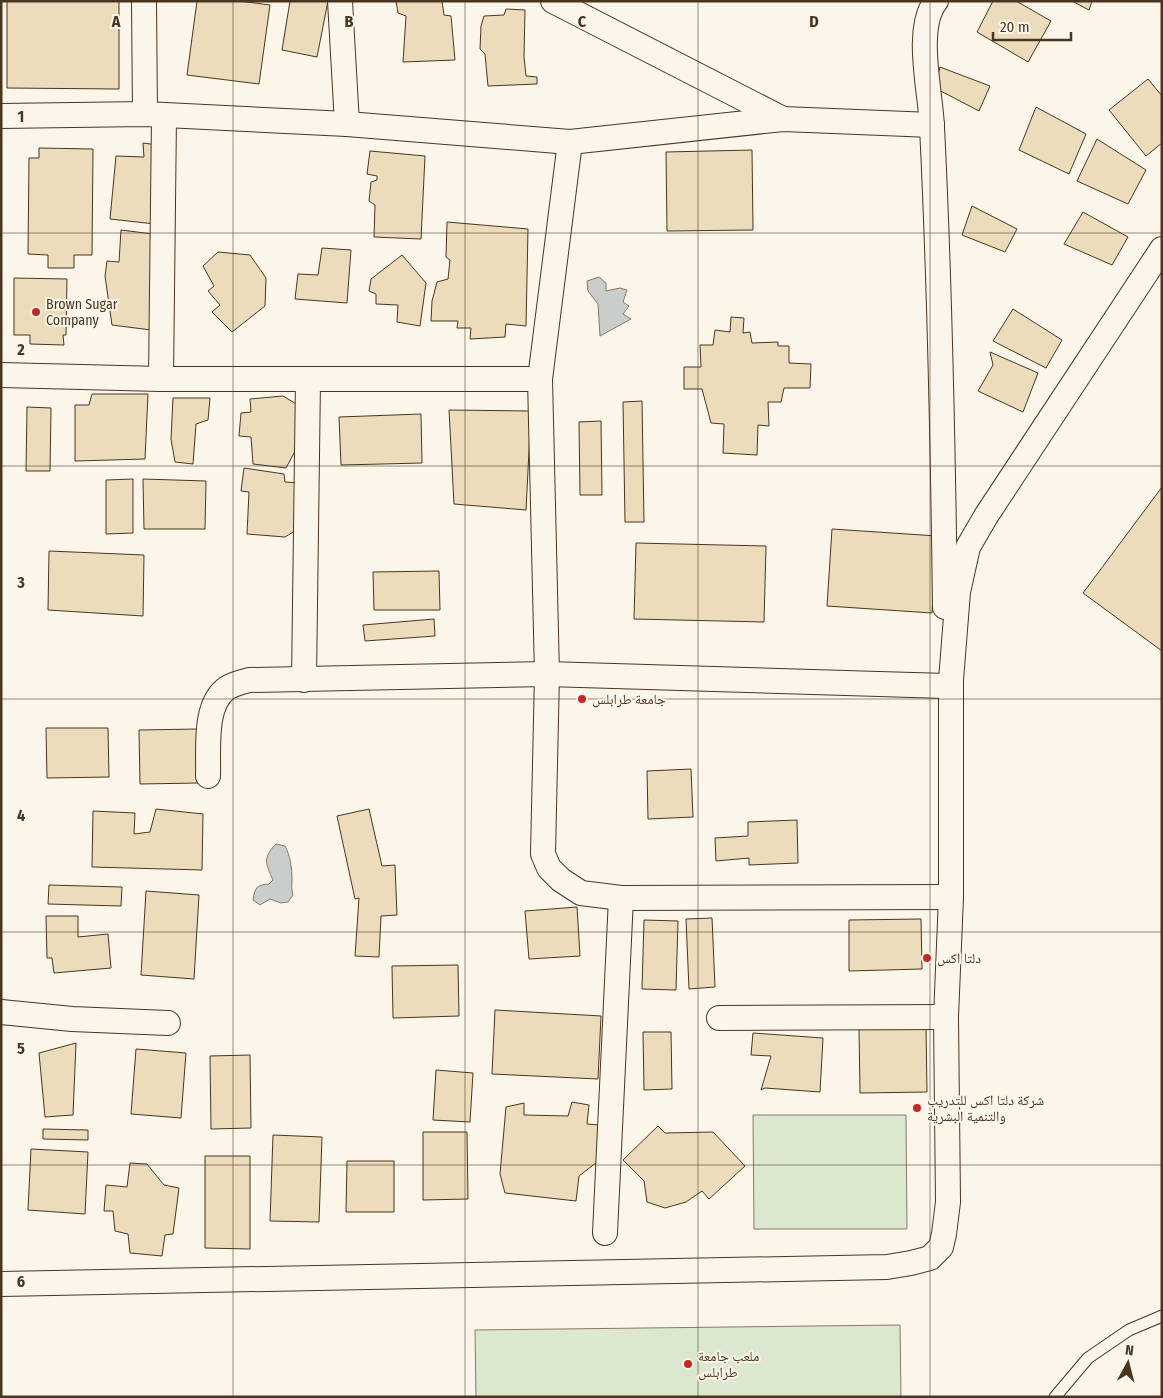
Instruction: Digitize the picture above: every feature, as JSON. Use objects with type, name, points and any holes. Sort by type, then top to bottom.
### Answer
[{"type":"street","points":[[144,1],[155,115],[161,380]]},
{"type":"street","points":[[340,1],[348,124]]},
{"type":"street","points":[[553,1],[783,119]]},
{"type":"street","points":[[1,1284],[887,1267],[930,1258],[941,1247],[948,1202],[946,1017],[951,897],[948,683],[942,409],[932,125],[924,45],[928,20],[936,1]]},
{"type":"street","points":[[1,116],[155,115],[348,124],[570,142],[783,119],[932,125]]},
{"type":"street","points":[[570,142],[540,379],[547,674],[543,854],[549,868],[561,880],[580,893],[622,898],[951,897]]},
{"type":"street","points":[[948,683],[958,592],[968,547],[986,516],[1162,249]]},
{"type":"street","points":[[1,375],[161,380],[540,379]]},
{"type":"street","points":[[304,680],[308,380]]},
{"type":"street","points":[[208,776],[211,711],[218,698],[227,688],[249,680],[547,674],[948,683]]},
{"type":"street","points":[[605,1233],[622,898]]},
{"type":"street","points":[[1,1012],[72,1019],[168,1024]]},
{"type":"street","points":[[719,1018],[946,1017]]},
{"type":"lane","points":[[1055,1397],[1088,1358],[1129,1330],[1162,1316]]},
{"type":"green space","points":[[753,1115],[906,1115],[907,1229],[754,1229]]},
{"type":"green space","name":"ملعب جامعة طرابلس","points":[[900,1325],[901,1397],[476,1397],[475,1330]]},
{"type":"shaded area","points":[[599,277],[606,283],[606,291],[620,288],[627,290],[623,302],[629,306],[623,314],[631,319],[600,336],[598,304],[588,291],[587,281]]},
{"type":"shaded area","points":[[276,844],[285,846],[288,853],[292,870],[293,895],[288,902],[281,903],[270,899],[260,905],[253,900],[259,886],[269,884],[273,880],[267,857]]},
{"type":"building","points":[[7,1],[119,1],[119,89],[7,88]]},
{"type":"building","points":[[197,1],[239,1],[270,5],[259,84],[187,75]]},
{"type":"building","points":[[290,1],[328,1],[317,57],[282,50]]},
{"type":"building","points":[[396,1],[442,1],[444,15],[451,16],[455,60],[403,62],[406,16],[398,13]]},
{"type":"building","points":[[993,1],[1016,1],[1051,21],[1028,62],[977,32]]},
{"type":"building","points":[[1072,1],[1092,1],[1089,10]]},
{"type":"building","points":[[506,9],[525,10],[524,57],[526,76],[537,77],[537,84],[488,86],[485,54],[480,49],[481,26],[484,16],[504,15]]},
{"type":"building","points":[[940,67],[990,86],[979,111],[935,88]]},
{"type":"building","points":[[1148,79],[1162,96],[1162,143],[1146,156],[1109,110]]},
{"type":"building","points":[[1036,107],[1086,134],[1069,174],[1019,150]]},
{"type":"building","points":[[1097,139],[1146,170],[1128,204],[1077,181]]},
{"type":"building","points":[[143,143],[158,145],[155,224],[110,219],[116,156],[144,157]]},
{"type":"building","points":[[39,148],[93,149],[92,255],[74,255],[74,268],[48,268],[48,255],[28,254],[29,158],[39,158]]},
{"type":"building","points":[[752,150],[753,230],[667,231],[666,152]]},
{"type":"building","points":[[370,151],[425,156],[421,239],[374,237],[375,205],[369,201],[371,182],[377,180],[377,176],[367,174]]},
{"type":"building","points":[[972,206],[1017,229],[1005,252],[962,235]]},
{"type":"building","points":[[1083,212],[1128,237],[1112,265],[1064,244]]},
{"type":"building","points":[[447,222],[528,229],[526,326],[506,324],[505,337],[470,339],[471,328],[457,328],[458,321],[431,321],[432,301],[437,282],[448,279],[450,260],[446,257]]},
{"type":"building","points":[[121,230],[153,234],[151,330],[112,325],[105,276],[107,261],[119,262]]},
{"type":"building","points":[[322,248],[351,250],[347,303],[295,299],[298,274],[318,275]]},
{"type":"building","points":[[218,252],[250,255],[266,278],[265,306],[232,332],[212,312],[220,305],[208,291],[214,286],[203,266]]},
{"type":"building","points":[[402,255],[426,283],[420,326],[397,322],[398,305],[376,304],[376,294],[369,291],[371,279]]},
{"type":"building","points":[[14,278],[67,279],[66,335],[63,335],[64,345],[30,344],[30,335],[14,335]]},
{"type":"building","points":[[1013,309],[1062,340],[1046,368],[993,341]]},
{"type":"building","points":[[731,317],[744,318],[743,333],[750,332],[752,343],[778,342],[778,346],[789,346],[789,363],[811,364],[810,388],[784,388],[781,402],[768,402],[769,426],[758,425],[757,455],[723,453],[724,424],[711,423],[702,389],[684,389],[684,367],[701,367],[700,345],[713,345],[715,330],[730,332]]},
{"type":"building","points":[[990,352],[1038,373],[1023,412],[978,391],[993,365]]},
{"type":"building","points":[[92,394],[148,394],[145,459],[75,461],[75,405],[89,405]]},
{"type":"building","points":[[283,396],[298,405],[300,442],[286,468],[253,464],[251,437],[239,436],[241,413],[251,412],[250,399]]},
{"type":"building","points":[[173,398],[210,398],[208,420],[196,424],[193,464],[175,462],[171,439]]},
{"type":"building","points":[[642,401],[644,522],[625,522],[623,402]]},
{"type":"building","points":[[27,407],[51,408],[50,471],[26,471]]},
{"type":"building","points":[[449,410],[531,411],[526,510],[454,504]]},
{"type":"building","points":[[421,414],[422,463],[341,465],[339,417]]},
{"type":"building","points":[[601,421],[602,495],[580,495],[579,422]]},
{"type":"building","points":[[244,468],[284,474],[285,482],[300,483],[298,529],[285,537],[247,534],[249,492],[241,491]]},
{"type":"building","points":[[133,479],[133,533],[106,534],[106,480]]},
{"type":"building","points":[[143,479],[206,481],[205,529],[144,529]]},
{"type":"building","points":[[1162,487],[1162,651],[1083,593]]},
{"type":"building","points":[[832,529],[937,536],[932,613],[827,606]]},
{"type":"building","points":[[636,543],[766,546],[764,622],[634,619]]},
{"type":"building","points":[[49,551],[144,555],[143,616],[48,610]]},
{"type":"building","points":[[439,571],[440,610],[374,610],[373,572]]},
{"type":"building","points":[[434,619],[435,636],[365,641],[363,625]]},
{"type":"building","points":[[46,728],[108,728],[109,777],[47,778]]},
{"type":"building","points":[[198,729],[199,783],[140,784],[139,730]]},
{"type":"building","points":[[691,769],[693,817],[648,819],[647,771]]},
{"type":"building","points":[[156,809],[203,814],[202,870],[92,867],[93,811],[135,813],[134,834],[150,832]]},
{"type":"building","points":[[369,809],[382,866],[395,865],[397,915],[381,916],[379,957],[355,956],[359,898],[355,899],[337,816]]},
{"type":"building","points":[[797,820],[798,863],[749,865],[749,858],[716,861],[715,838],[748,836],[748,822]]},
{"type":"building","points":[[49,885],[122,887],[121,906],[48,904]]},
{"type":"building","points":[[146,891],[199,895],[194,979],[141,975]]},
{"type":"building","points":[[577,907],[580,956],[529,959],[525,911]]},
{"type":"building","points":[[46,916],[78,916],[78,937],[108,934],[111,968],[54,973],[52,958],[47,958]]},
{"type":"building","points":[[712,918],[715,987],[689,989],[686,919]]},
{"type":"building","points":[[921,919],[922,969],[849,971],[849,920]]},
{"type":"building","points":[[644,920],[678,921],[676,990],[642,989]]},
{"type":"building","points":[[458,965],[459,1016],[393,1018],[392,966]]},
{"type":"building","points":[[495,1010],[601,1016],[598,1079],[492,1074]]},
{"type":"building","points":[[926,1027],[927,1092],[860,1093],[859,1028]]},
{"type":"building","points":[[643,1032],[671,1032],[672,1089],[644,1090]]},
{"type":"building","points":[[753,1033],[823,1038],[820,1092],[765,1088],[761,1090],[771,1056],[751,1055]]},
{"type":"building","points":[[76,1043],[73,1115],[45,1117],[39,1053]]},
{"type":"building","points":[[136,1049],[186,1053],[181,1118],[131,1114]]},
{"type":"building","points":[[250,1055],[251,1128],[211,1129],[210,1056]]},
{"type":"building","points":[[436,1070],[473,1073],[470,1122],[433,1120]]},
{"type":"building","points":[[572,1102],[589,1105],[587,1124],[599,1125],[601,1159],[579,1176],[576,1201],[505,1193],[500,1174],[506,1107],[524,1103],[524,1115],[568,1116]]},
{"type":"building","points":[[658,1126],[665,1133],[713,1132],[745,1166],[709,1199],[702,1191],[686,1202],[665,1208],[647,1202],[644,1181],[623,1160]]},
{"type":"building","points":[[43,1129],[88,1130],[88,1140],[43,1139]]},
{"type":"building","points":[[423,1132],[467,1132],[468,1199],[423,1200]]},
{"type":"building","points":[[273,1135],[322,1137],[319,1222],[270,1221]]},
{"type":"building","points":[[31,1149],[88,1152],[85,1214],[28,1210]]},
{"type":"building","points":[[205,1156],[250,1156],[250,1249],[205,1248]]},
{"type":"building","points":[[347,1161],[394,1161],[394,1212],[346,1212]]},
{"type":"building","points":[[130,1163],[147,1164],[164,1185],[179,1188],[173,1234],[165,1235],[162,1256],[130,1253],[128,1234],[115,1231],[113,1211],[104,1211],[106,1185],[127,1187]]},
{"type":"place","name":"Brown Sugar Company","points":[[36,312]]},
{"type":"place","name":"جامعة طرابلس","points":[[582,699]]},
{"type":"place","name":"دلتا اكس","points":[[927,958]]},
{"type":"place","name":"شركة دلتا اكس للتدريب والتنمية البشرية","points":[[917,1108]]},
{"type":"place","name":"ملعب جامعة طرابلس","points":[[688,1364]]}]
